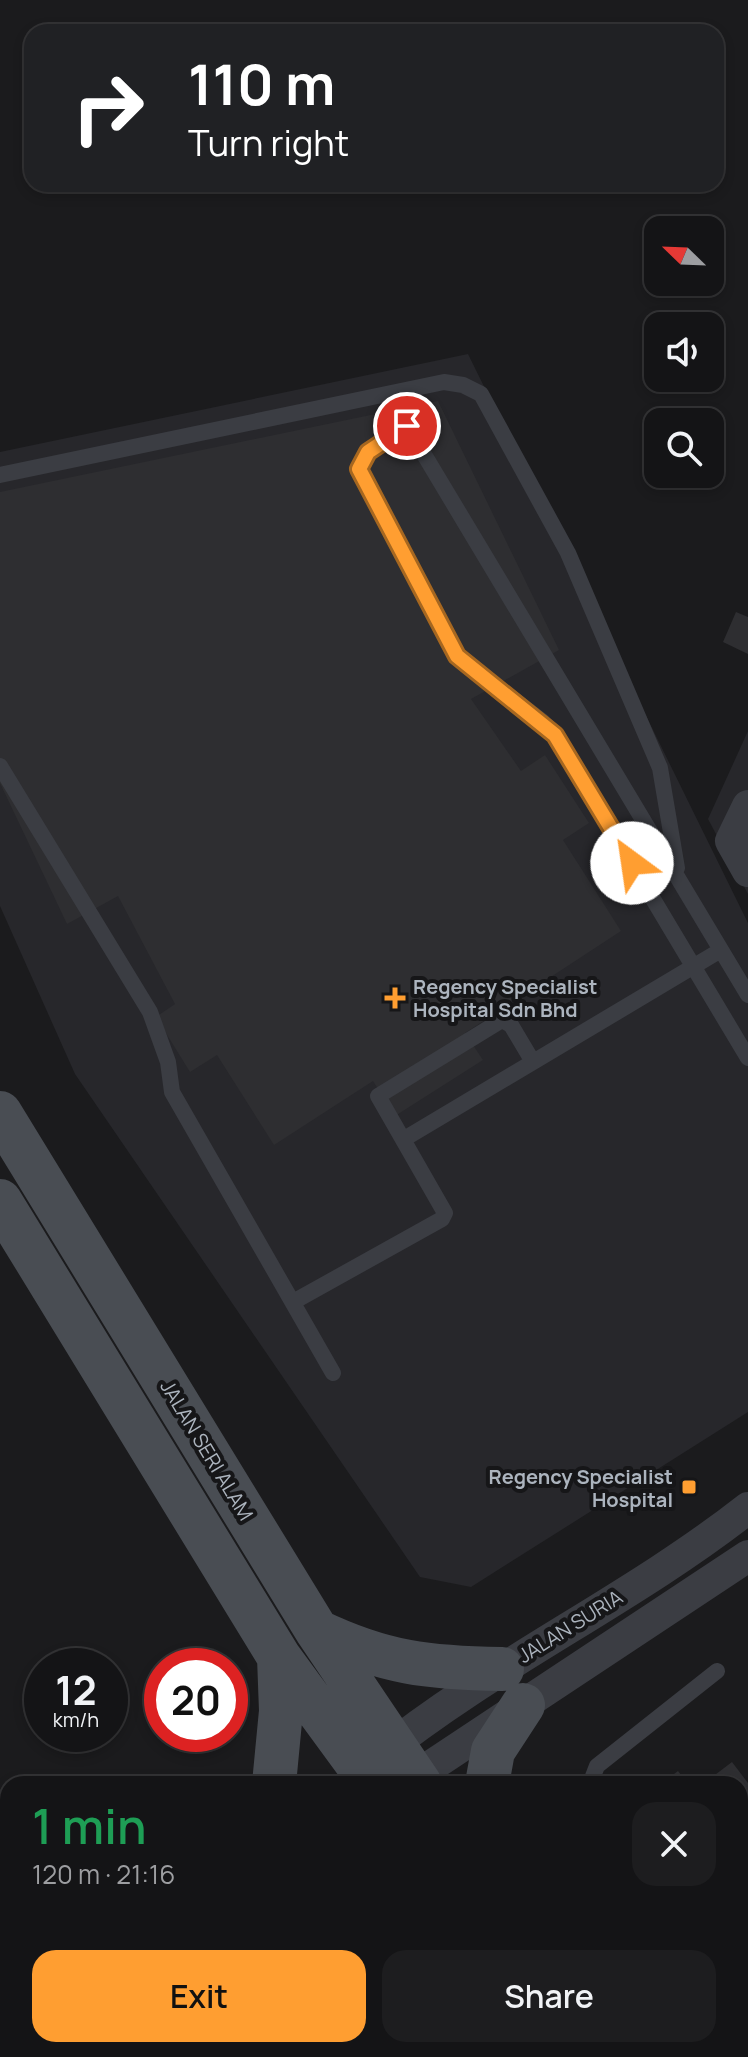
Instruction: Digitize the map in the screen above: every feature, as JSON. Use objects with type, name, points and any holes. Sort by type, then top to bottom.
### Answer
[{"type":"main road","name":"JALAN SERI ALAM","points":[[0,1113],[317,1631],[388,1775]]},
{"type":"main road","points":[[0,1201],[279,1657],[388,1775]]},
{"type":"main road","points":[[317,1631],[357,1650],[512,1687],[488,1776]]},
{"type":"main road","points":[[275,1776],[281,1711],[279,1657]]},
{"type":"street","points":[[748,806],[731,841],[748,871]]},
{"type":"street","name":"JALAN SURIA","points":[[388,1775],[512,1687],[748,1508]]},
{"type":"street","name":"JALAN SURIA","points":[[512,1687],[744,1566]]},
{"type":"lane","points":[[0,475],[444,382],[473,389],[481,394],[568,553],[660,768],[678,878]]},
{"type":"lane","points":[[748,995],[407,426],[368,452],[359,469],[457,656],[555,735],[748,1058]]},
{"type":"lane","points":[[0,766],[150,1012],[168,1062],[172,1092],[333,1373]]},
{"type":"lane","points":[[404,1139],[721,950]]},
{"type":"lane","points":[[293,1302],[442,1219],[444,1207],[378,1096],[502,1020],[511,1025],[533,1062]]},
{"type":"lane","points":[[593,1776],[597,1766],[717,1671]]},
{"type":"shaded area","name":"Regency Specialist Hospital Sdn Bhd","points":[[468,354],[748,923],[748,1412],[471,1587],[420,1577],[75,1074],[0,906],[0,452]]},
{"type":"shaded area","points":[[748,731],[748,894],[708,819]]},
{"type":"building","points":[[438,401],[559,650],[471,699],[521,771],[545,755],[589,823],[563,840],[621,931],[465,1033],[483,1060],[395,1116],[373,1081],[274,1145],[217,1055],[190,1072],[156,1017],[175,1004],[118,896],[67,924],[0,783],[0,492]]},
{"type":"building","points":[[736,612],[748,617],[748,654],[723,642]]},
{"type":"building","points":[[732,1762],[743,1776],[714,1776]]},
{"type":"place","name":"Regency Specialist Hospital Sdn Bhd","points":[[395,998]]},
{"type":"place","name":"Regency Specialist Hospital","points":[[689,1487]]},
{"type":"route","points":[[407,426],[368,452],[359,469],[457,656],[463,664],[542,721],[555,735],[632,863]]}]
